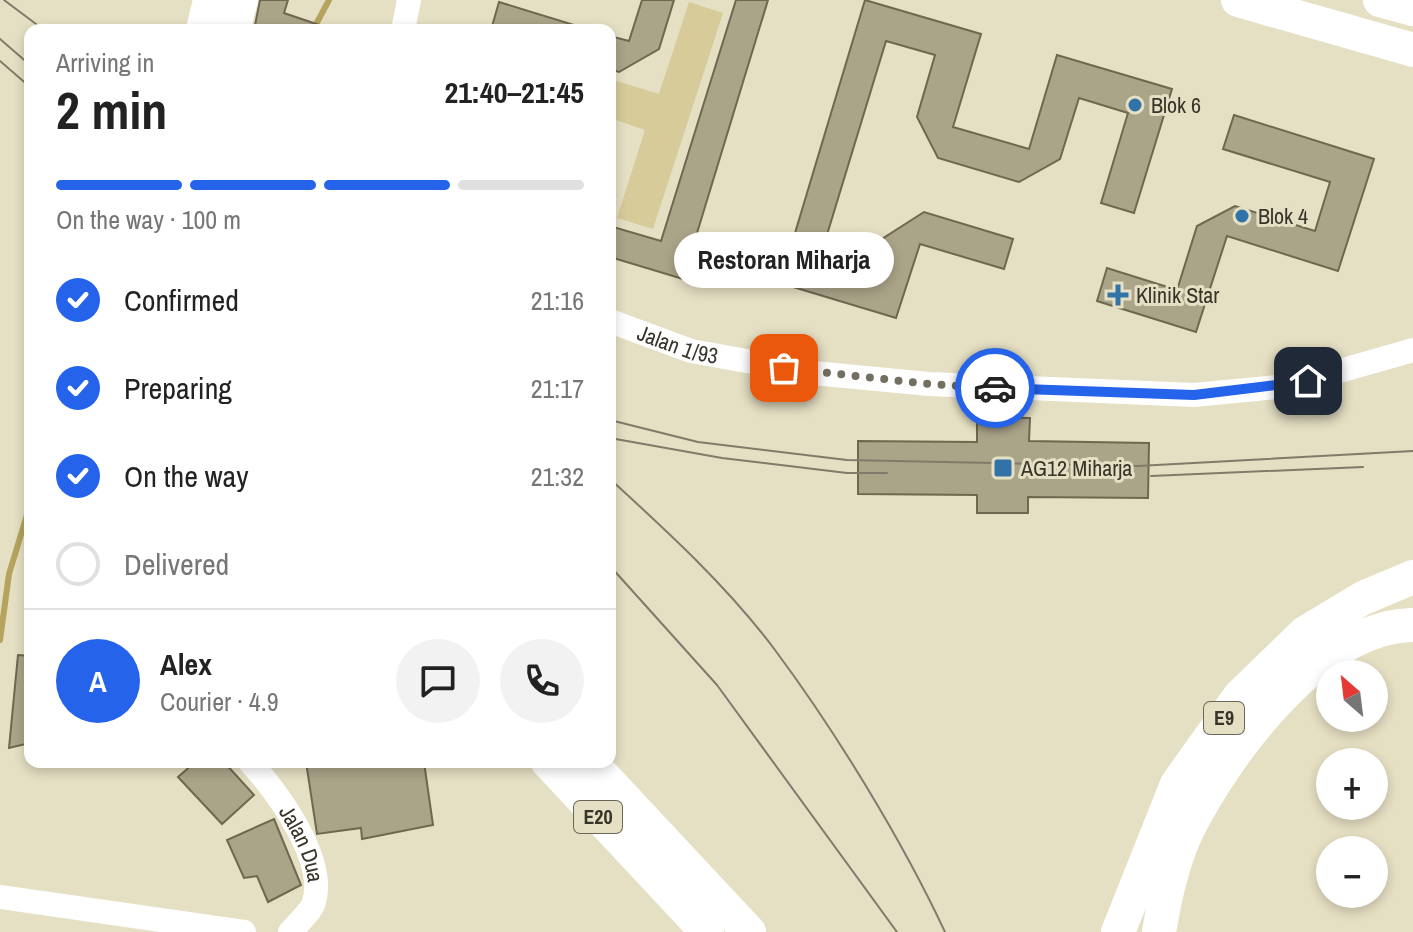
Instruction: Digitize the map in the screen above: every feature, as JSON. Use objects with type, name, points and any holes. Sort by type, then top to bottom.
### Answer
[{"type":"highway","points":[[204,24],[210,0]]},
{"type":"highway","points":[[235,24],[241,0]]},
{"type":"highway","points":[[1238,0],[1413,50]]},
{"type":"highway","points":[[1380,0],[1413,9]]},
{"type":"highway","name":"E9","points":[[1118,932],[1177,784],[1239,697],[1305,633],[1363,598],[1413,577]]},
{"type":"highway","points":[[1159,932],[1165,894],[1191,823],[1237,749],[1291,686],[1344,646],[1397,626],[1413,625]]},
{"type":"highway","name":"E20","points":[[554,768],[707,932]]},
{"type":"highway","name":"E20","points":[[596,768],[749,932]]},
{"type":"street","points":[[402,0],[402,24]]},
{"type":"street","points":[[403,24],[409,0]]},
{"type":"street","name":"Jalan 1/93","points":[[616,323],[691,351],[813,373],[929,384],[1194,395],[1287,386],[1413,350]]},
{"type":"street","name":"Jalan Dua","points":[[255,768],[276,791],[308,852],[315,877],[314,904],[290,932]]},
{"type":"street","points":[[0,897],[244,932]]},
{"type":"shaded area","points":[[689,2],[723,13],[653,229],[617,218],[645,130],[616,120],[616,81],[659,94]]},
{"type":"building","points":[[260,0],[288,0],[284,13],[316,24],[255,24]]},
{"type":"building","points":[[642,0],[674,0],[659,49],[616,71],[616,38],[629,41]]},
{"type":"building","points":[[736,0],[768,0],[683,279],[616,259],[616,228],[661,241]]},
{"type":"building","name":"Blok 6","points":[[865,0],[981,34],[953,127],[1029,149],[1057,55],[1172,89],[1134,213],[1101,203],[1128,113],[1079,98],[1060,159],[1019,182],[938,158],[917,117],[935,55],[886,41],[819,261],[870,277],[882,239],[924,212],[1013,239],[1004,269],[920,244],[896,318],[780,283]]},
{"type":"building","points":[[499,2],[570,24],[493,24]]},
{"type":"building","name":"Blok 4","points":[[1234,115],[1374,159],[1338,271],[1227,236],[1196,332],[1097,301],[1107,268],[1177,290],[1197,226],[1235,206],[1315,231],[1330,182],[1223,149]]},
{"type":"building","name":"AG12 Miharja","points":[[977,417],[1030,418],[1029,441],[1149,443],[1148,498],[1028,497],[1028,513],[977,513],[977,495],[858,494],[858,441],[977,442]]},
{"type":"building","points":[[18,655],[24,656],[24,744],[9,748]]},
{"type":"building","points":[[188,768],[229,768],[254,795],[222,824],[178,777]]},
{"type":"building","points":[[307,768],[425,768],[433,825],[362,839],[361,828],[317,834]]},
{"type":"building","points":[[274,819],[301,885],[268,902],[257,876],[244,878],[227,840]]},
{"type":"waterway","points":[[316,24],[329,0]]},
{"type":"waterway","points":[[0,640],[9,574],[24,525]]},
{"type":"tram line","points":[[4,0],[36,24]]},
{"type":"tram line","points":[[0,39],[24,60]]},
{"type":"tram line","points":[[0,61],[24,82]]},
{"type":"tram line","points":[[616,422],[698,442],[847,460],[1138,466],[1413,451]]},
{"type":"tram line","points":[[616,439],[722,458],[847,473],[887,473]]},
{"type":"tram line","points":[[1151,476],[1363,467]]},
{"type":"tram line","points":[[616,485],[717,582],[775,650],[867,787],[945,932]]},
{"type":"tram line","points":[[616,573],[717,685],[897,932]]},
{"type":"way so far","points":[[784,368],[995,388]]},
{"type":"place","name":"Blok 6","points":[[1135,105]]},
{"type":"place","name":"Blok 4","points":[[1242,216]]},
{"type":"place","name":"Klinik Star","points":[[1118,295]]},
{"type":"place","name":"Restoran Miharja","points":[[784,368]]},
{"type":"place","name":"AG12 Miharja","points":[[1003,468]]},
{"type":"route","points":[[995,388],[1194,395],[1287,386],[1308,381]]}]
